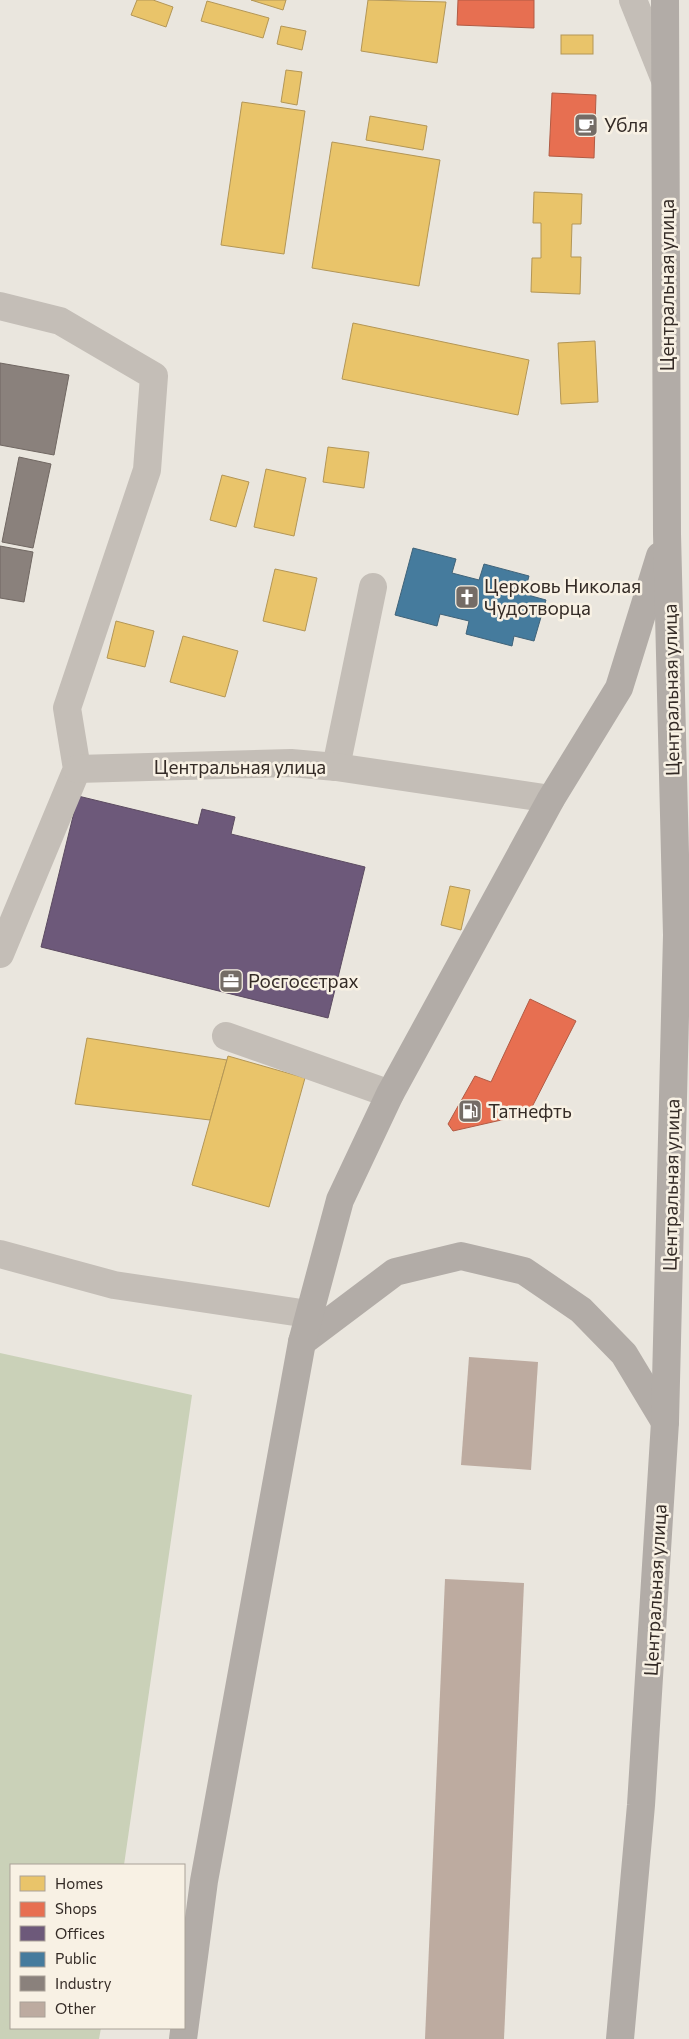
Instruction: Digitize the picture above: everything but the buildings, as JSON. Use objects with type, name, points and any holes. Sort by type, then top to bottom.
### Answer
[{"type":"main road","name":"Центральная улица","points":[[620,2039],[642,1804],[665,1422],[677,935],[667,534],[665,0]]},
{"type":"main road","points":[[185,2024],[204,1881],[302,1342],[340,1200],[390,1094],[551,799],[619,688],[667,534]]},
{"type":"main road","points":[[302,1342],[395,1272],[461,1256],[524,1271],[581,1310],[624,1354],[665,1422]]},
{"type":"street","points":[[633,0],[666,83]]},
{"type":"street","points":[[0,306],[60,321],[154,376],[147,470],[67,708],[77,770],[0,954]]},
{"type":"street","points":[[336,767],[373,587]]},
{"type":"street","name":"Центральная улица","points":[[77,770],[291,763],[336,767],[551,799]]},
{"type":"street","points":[[226,1036],[390,1094]]},
{"type":"street","points":[[0,1254],[114,1285],[308,1314]]},
{"type":"green space","points":[[0,1353],[192,1395],[124,1864],[10,1864],[10,2029],[101,2029],[99,2039],[0,2039]]},
{"type":"place","name":"Убля","points":[[586,125]]},
{"type":"place","name":"Церковь Николая Чудотворца","points":[[467,597]]},
{"type":"place","name":"Росгосстрах","points":[[231,981]]},
{"type":"place","name":"Татнефть","points":[[470,1111]]}]
